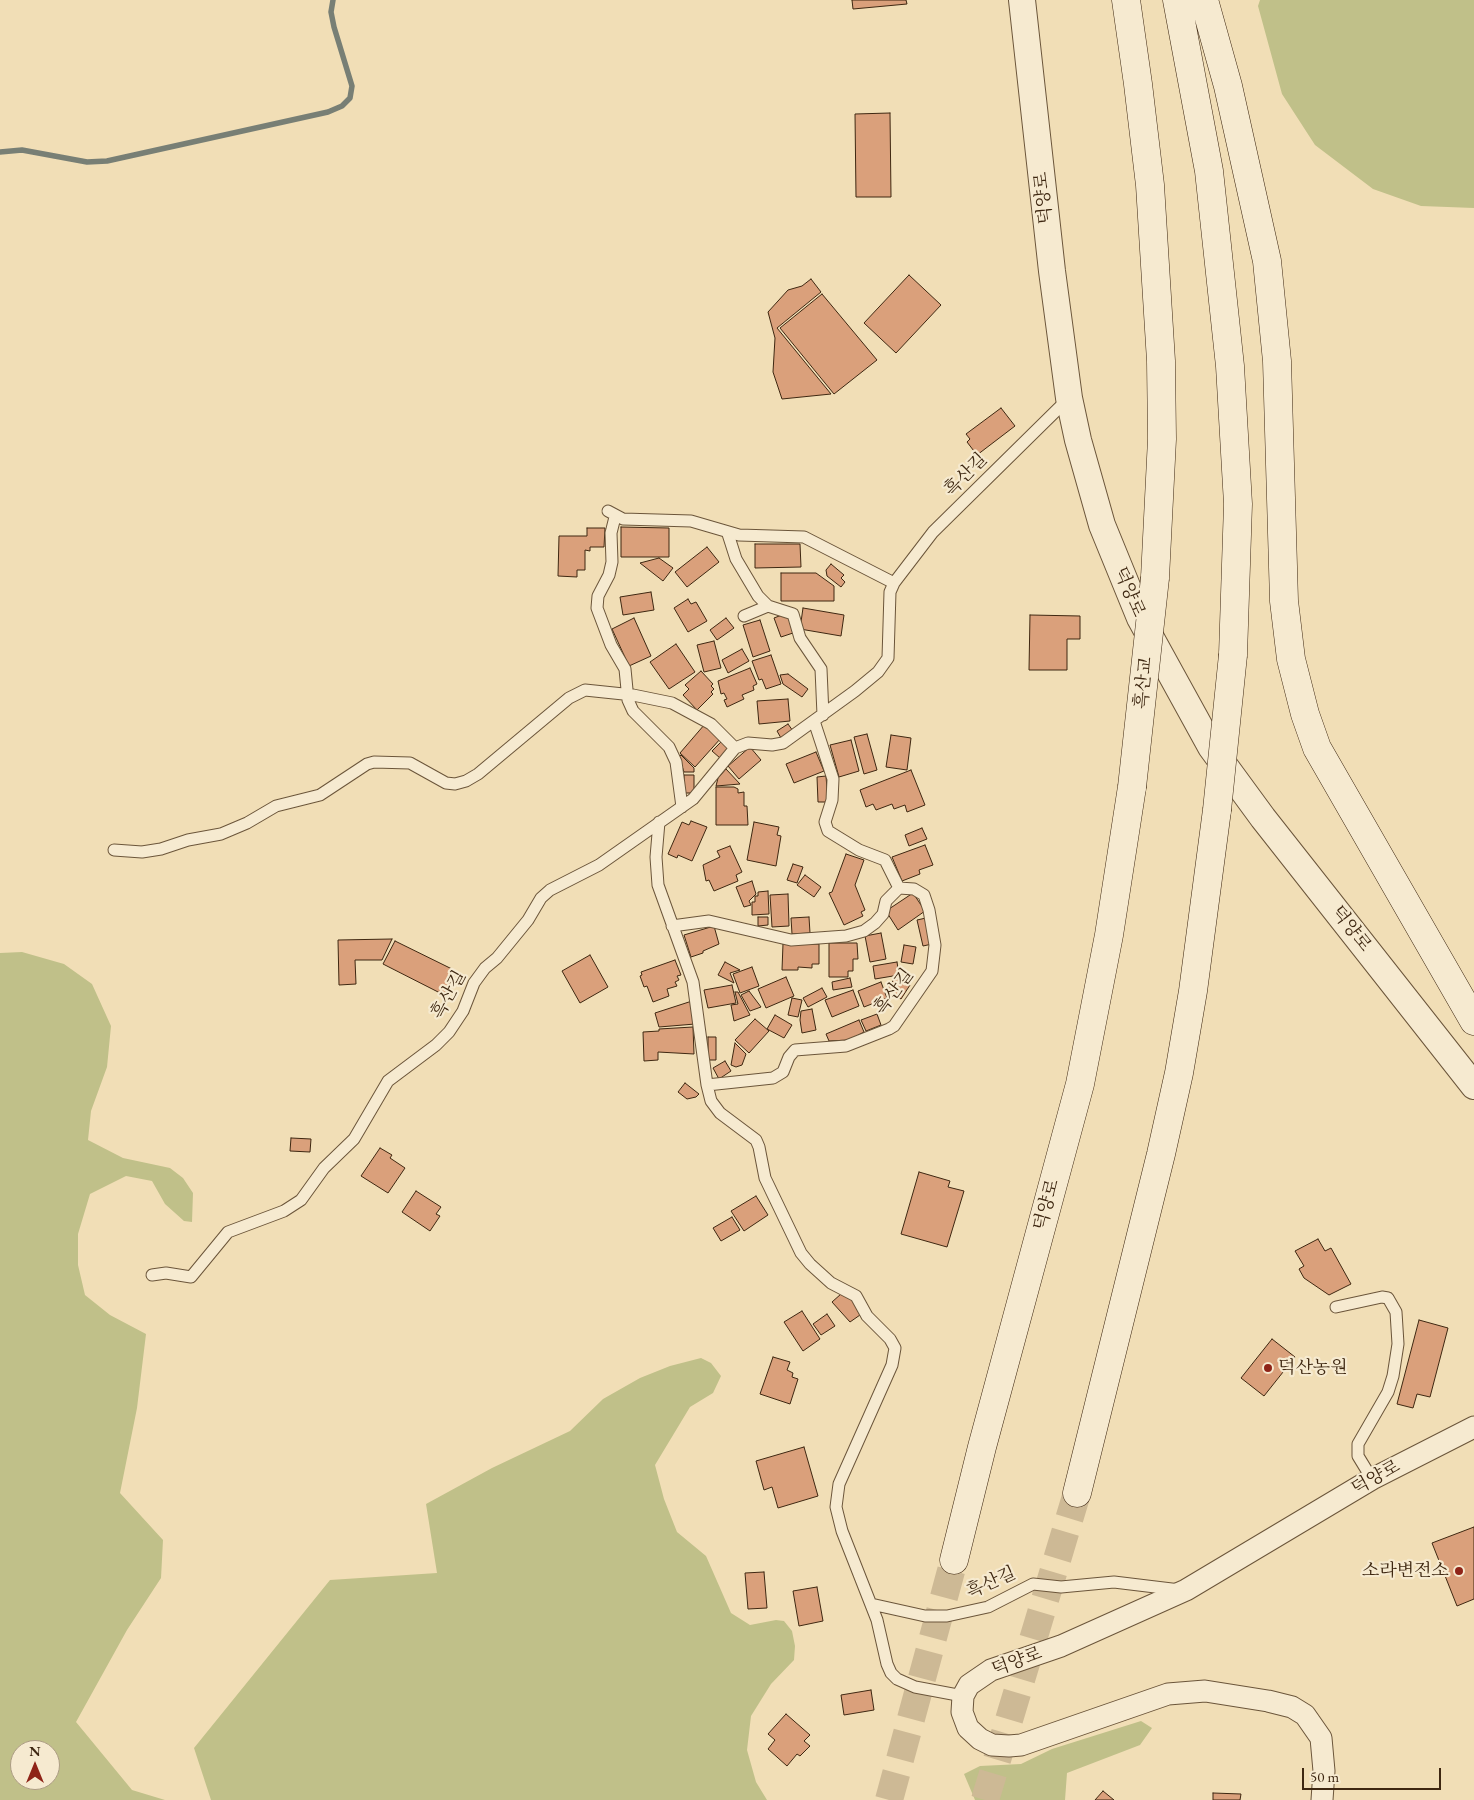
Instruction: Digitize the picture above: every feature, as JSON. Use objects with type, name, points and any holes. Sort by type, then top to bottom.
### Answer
[{"type":"main road","name":"덕양로","points":[[1126,0],[1150,185],[1161,361],[1162,439],[1155,578]]},
{"type":"main road","points":[[1077,1493],[1162,1154],[1179,1073],[1193,990],[1217,810],[1233,655],[1238,504],[1230,366],[1209,171],[1177,0]]},
{"type":"main road","points":[[1204,0],[1228,86],[1267,261],[1277,361],[1284,601],[1291,659],[1305,714],[1317,748],[1474,1021]]},
{"type":"main road","name":"흑산교","points":[[1132,786],[1155,578]]},
{"type":"main road","name":"덕양로","points":[[954,1560],[982,1447],[1080,1084],[1109,935],[1132,786]]},
{"type":"street","name":"덕양로","points":[[1022,0],[1051,261],[1070,398],[1078,440],[1102,525],[1140,618],[1211,747],[1263,818],[1474,1086]]},
{"type":"street","name":"덕양로","points":[[963,1696],[969,1685],[991,1670],[1061,1646],[1186,1590],[1372,1479],[1474,1427]]},
{"type":"street","points":[[963,1696],[962,1712],[968,1728],[980,1739],[992,1745],[1009,1746],[1021,1745],[1168,1694],[1205,1692],[1268,1701],[1292,1708],[1305,1715],[1321,1738],[1324,1771],[1322,1800]]},
{"type":"lane","name":"흑산길","points":[[152,1275],[166,1273],[191,1277],[228,1232],[284,1212],[301,1200],[324,1168],[354,1139],[388,1081],[436,1045],[449,1032],[463,1011],[474,983],[528,920],[541,898],[550,890],[599,864],[682,807],[702,790],[735,748],[748,742],[777,745],[819,718],[884,666],[889,647],[890,592],[894,583],[933,532],[1070,398]]},
{"type":"lane","points":[[682,807],[678,770],[672,753],[633,711],[628,695],[625,668],[604,630],[597,602],[609,575],[612,562],[611,514],[623,520],[700,522],[728,534],[804,537],[894,583]]},
{"type":"lane","points":[[672,926],[709,921],[791,940],[846,936],[864,931],[875,923],[883,914],[886,901],[899,888],[885,860],[859,850],[828,831],[825,822],[832,800],[833,779],[819,718],[822,669],[800,638],[793,614],[768,606],[758,596],[736,559],[728,534]]},
{"type":"lane","points":[[744,616],[768,606]]},
{"type":"lane","points":[[114,850],[142,852],[221,834],[247,823],[276,806],[320,795],[367,764],[374,762],[410,763],[446,783],[455,784],[478,774],[578,692],[592,689],[672,703],[711,724],[735,748]]},
{"type":"lane","points":[[659,822],[657,878],[672,926],[694,982],[707,1086],[716,1110],[756,1140],[765,1178],[801,1253],[820,1276],[856,1296],[867,1316],[890,1339],[894,1348],[892,1365],[840,1484],[836,1507],[842,1531],[871,1604],[891,1673],[914,1688],[963,1696]]},
{"type":"lane","name":"흑산길","points":[[707,1086],[773,1078],[783,1072],[789,1057],[795,1050],[854,1044],[894,1026],[932,971],[935,954],[927,899],[918,891],[899,888]]},
{"type":"lane","points":[[1336,1307],[1382,1297],[1391,1302],[1396,1312],[1398,1344],[1393,1376],[1388,1392],[1358,1444],[1358,1456],[1372,1479]]},
{"type":"lane","name":"흑산길","points":[[871,1604],[925,1616],[947,1616],[988,1607],[1034,1584],[1061,1587],[1114,1582],[1186,1590]]},
{"type":"green space","points":[[1260,0],[1474,0],[1474,208],[1421,206],[1373,189],[1315,145],[1282,94],[1258,6]]},
{"type":"green space","points":[[22,952],[64,964],[92,984],[111,1026],[107,1067],[91,1111],[88,1140],[123,1158],[170,1168],[183,1178],[193,1193],[192,1222],[184,1221],[165,1204],[152,1181],[126,1176],[90,1194],[78,1234],[78,1265],[85,1295],[110,1315],[146,1334],[137,1408],[120,1493],[163,1540],[161,1578],[127,1630],[76,1722],[132,1790],[165,1800],[0,1800],[0,953]]},
{"type":"green space","points":[[701,1358],[711,1363],[721,1376],[713,1393],[690,1407],[655,1465],[664,1499],[677,1532],[706,1556],[731,1613],[750,1625],[776,1620],[784,1621],[792,1631],[795,1646],[794,1660],[771,1684],[751,1716],[747,1750],[756,1782],[767,1800],[211,1800],[194,1748],[330,1580],[437,1573],[426,1504],[492,1468],[570,1431],[603,1399],[640,1378],[670,1366]]},
{"type":"green space","points":[[1141,1721],[1152,1728],[1140,1745],[1067,1773],[1065,1800],[975,1800],[964,1774],[980,1766],[1021,1764],[1052,1749]]},
{"type":"building","points":[[852,0],[906,0],[907,4],[853,9]]},
{"type":"building","points":[[890,113],[891,197],[856,197],[855,114]]},
{"type":"building","points":[[909,275],[941,305],[896,353],[864,323]]},
{"type":"building","points":[[811,279],[821,292],[777,328],[831,394],[782,399],[773,372],[775,338],[768,312],[788,290],[802,286]]},
{"type":"building","points":[[822,294],[877,360],[834,394],[780,328]]},
{"type":"building","points":[[1001,408],[1015,426],[977,455],[967,442],[970,439],[966,434]]},
{"type":"building","points":[[621,527],[669,528],[669,557],[621,557]]},
{"type":"building","points":[[587,528],[605,528],[604,547],[590,547],[590,551],[585,550],[585,570],[577,570],[577,577],[558,576],[559,536],[587,536]]},
{"type":"building","points":[[755,544],[800,544],[801,567],[755,568]]},
{"type":"building","points":[[707,547],[719,562],[687,587],[675,572]]},
{"type":"building","points":[[659,558],[673,568],[663,581],[640,563]]},
{"type":"building","points":[[831,564],[844,575],[841,578],[845,582],[841,587],[827,576],[826,570]]},
{"type":"building","points":[[781,573],[816,573],[834,586],[834,601],[781,601]]},
{"type":"building","points":[[651,592],[654,610],[623,615],[620,597]]},
{"type":"building","points":[[688,599],[691,604],[696,602],[707,621],[688,632],[674,608]]},
{"type":"building","points":[[803,608],[844,615],[841,636],[800,629]]},
{"type":"building","points":[[787,613],[793,633],[781,637],[774,618]]},
{"type":"building","points":[[1030,615],[1080,616],[1080,639],[1067,639],[1067,670],[1029,670]]},
{"type":"building","points":[[634,618],[651,656],[629,666],[612,629]]},
{"type":"building","points":[[726,618],[734,628],[717,640],[710,630]]},
{"type":"building","points":[[760,620],[770,651],[753,657],[743,625]]},
{"type":"building","points":[[714,641],[721,668],[704,672],[697,645]]},
{"type":"building","points":[[676,644],[695,672],[669,689],[650,662]]},
{"type":"building","points":[[742,649],[749,661],[728,673],[722,660]]},
{"type":"building","points":[[771,655],[781,684],[766,689],[762,679],[759,680],[752,661]]},
{"type":"building","points":[[750,668],[757,684],[753,686],[754,690],[742,695],[744,699],[727,707],[724,700],[727,699],[724,693],[721,694],[718,681]]},
{"type":"building","points":[[701,671],[713,684],[711,686],[714,689],[711,692],[713,694],[697,710],[683,695],[689,689],[685,685]]},
{"type":"building","points":[[788,674],[808,689],[802,697],[783,684],[780,675]]},
{"type":"building","points":[[788,699],[790,721],[759,724],[757,701]]},
{"type":"building","points":[[705,724],[721,738],[695,767],[680,753]]},
{"type":"building","points":[[788,724],[793,731],[781,738],[777,731]]},
{"type":"building","points":[[867,734],[877,770],[864,774],[854,737]]},
{"type":"building","points":[[891,735],[911,738],[907,770],[886,767]]},
{"type":"building","points":[[851,740],[859,771],[839,777],[830,745]]},
{"type":"building","points":[[722,741],[729,748],[720,758],[712,751]]},
{"type":"building","points":[[750,747],[761,760],[739,779],[728,766]]},
{"type":"building","points":[[816,752],[824,771],[794,783],[786,764]]},
{"type":"building","points":[[681,755],[694,768],[694,772],[684,772],[679,757]]},
{"type":"building","points":[[726,769],[740,784],[716,786],[718,778]]},
{"type":"building","points":[[911,770],[925,805],[907,812],[905,805],[894,809],[892,804],[876,810],[873,804],[866,807],[860,790]]},
{"type":"building","points":[[684,775],[694,775],[694,793],[684,793]]},
{"type":"building","points":[[826,776],[828,802],[818,802],[817,777]]},
{"type":"building","points":[[716,787],[734,787],[738,789],[738,793],[744,792],[744,806],[747,806],[748,825],[716,825]]},
{"type":"building","points":[[691,821],[707,827],[692,861],[678,855],[677,858],[668,854],[682,822],[689,825]]},
{"type":"building","points":[[754,822],[779,827],[777,835],[781,836],[776,866],[747,860]]},
{"type":"building","points":[[922,828],[927,839],[909,846],[905,835]]},
{"type":"building","points":[[925,845],[933,865],[919,870],[920,874],[902,881],[892,857]]},
{"type":"building","points":[[730,846],[742,872],[736,875],[738,881],[714,891],[709,880],[706,881],[703,865],[720,857],[717,851]]},
{"type":"building","points":[[846,854],[864,860],[855,885],[865,910],[861,912],[863,916],[844,925],[829,893],[832,892]]},
{"type":"building","points":[[793,864],[803,867],[797,883],[787,880]]},
{"type":"building","points":[[805,875],[821,887],[814,897],[797,885]]},
{"type":"building","points":[[752,881],[756,894],[749,901],[751,905],[744,907],[736,887]]},
{"type":"building","points":[[768,891],[769,914],[752,915],[752,902],[755,902],[755,896],[758,896],[758,892]]},
{"type":"building","points":[[913,893],[925,911],[898,930],[886,911]]},
{"type":"building","points":[[788,894],[789,926],[772,927],[770,895]]},
{"type":"building","points":[[758,917],[768,917],[768,925],[758,926]]},
{"type":"building","points":[[809,917],[810,933],[792,934],[791,918]]},
{"type":"building","points":[[926,918],[932,944],[923,946],[917,920]]},
{"type":"building","points":[[714,926],[719,944],[691,957],[684,935]]},
{"type":"building","points":[[881,933],[886,959],[870,962],[865,936]]},
{"type":"building","points":[[392,939],[382,960],[355,960],[356,984],[339,985],[338,940]]},
{"type":"building","points":[[395,941],[456,971],[444,995],[383,964]]},
{"type":"building","points":[[829,943],[857,943],[858,959],[853,959],[853,971],[848,971],[848,977],[829,977]]},
{"type":"building","points":[[783,944],[819,944],[819,964],[812,964],[812,968],[798,967],[798,970],[782,970]]},
{"type":"building","points":[[904,945],[916,947],[913,964],[901,962]]},
{"type":"building","points":[[590,955],[608,987],[580,1003],[562,971]]},
{"type":"building","points":[[675,960],[681,975],[677,976],[679,980],[675,982],[677,986],[667,989],[669,996],[653,1002],[647,986],[644,987],[640,976],[642,975],[641,972]]},
{"type":"building","points":[[725,962],[740,970],[730,973],[734,983],[718,975]]},
{"type":"building","points":[[897,962],[899,975],[875,979],[873,966]]},
{"type":"building","points":[[752,967],[759,986],[740,993],[733,974]]},
{"type":"building","points":[[896,976],[910,985],[901,999],[887,990]]},
{"type":"building","points":[[786,977],[794,996],[766,1008],[758,989]]},
{"type":"building","points":[[850,978],[852,987],[833,990],[832,982]]},
{"type":"building","points":[[881,982],[887,998],[864,1007],[858,991]]},
{"type":"building","points":[[732,985],[736,1003],[708,1008],[704,990]]},
{"type":"building","points":[[822,988],[827,997],[808,1007],[803,998]]},
{"type":"building","points":[[853,990],[859,1006],[832,1017],[825,1000]]},
{"type":"building","points":[[749,991],[761,1007],[750,1011],[741,995]]},
{"type":"building","points":[[735,992],[738,992],[750,1015],[734,1021],[731,1005],[738,1004]]},
{"type":"building","points":[[792,998],[802,1000],[798,1017],[788,1015]]},
{"type":"building","points":[[692,1001],[695,1024],[659,1027],[655,1013]]},
{"type":"building","points":[[812,1009],[816,1030],[802,1033],[801,1011]]},
{"type":"building","points":[[877,1014],[881,1025],[866,1031],[861,1020]]},
{"type":"building","points":[[775,1015],[792,1025],[784,1038],[767,1029]]},
{"type":"building","points":[[755,1019],[769,1031],[749,1053],[735,1040]]},
{"type":"building","points":[[859,1020],[864,1032],[849,1040],[829,1041],[826,1034]]},
{"type":"building","points":[[693,1027],[694,1054],[658,1052],[658,1060],[644,1061],[643,1032]]},
{"type":"building","points":[[708,1037],[716,1037],[716,1060],[708,1060]]},
{"type":"building","points":[[735,1043],[746,1054],[742,1065],[736,1067],[731,1065]]},
{"type":"building","points":[[725,1061],[731,1071],[719,1079],[713,1068]]},
{"type":"building","points":[[685,1083],[699,1094],[696,1097],[687,1099],[678,1092]]},
{"type":"building","points":[[291,1138],[311,1139],[310,1152],[290,1151]]},
{"type":"building","points":[[380,1148],[392,1155],[390,1158],[405,1168],[388,1193],[361,1176]]},
{"type":"building","points":[[919,1172],[950,1181],[948,1187],[964,1191],[947,1247],[901,1234]]},
{"type":"building","points":[[416,1191],[441,1207],[436,1214],[440,1216],[430,1231],[402,1212]]},
{"type":"building","points":[[756,1196],[768,1215],[744,1231],[731,1211]]},
{"type":"building","points":[[732,1217],[740,1230],[721,1241],[713,1228]]},
{"type":"building","points":[[1318,1239],[1325,1251],[1331,1248],[1351,1284],[1329,1295],[1304,1278],[1299,1269],[1304,1266],[1295,1251]]},
{"type":"building","points":[[841,1294],[852,1299],[860,1315],[850,1322],[832,1302]]},
{"type":"building","points":[[802,1311],[820,1339],[803,1351],[784,1322]]},
{"type":"building","points":[[827,1314],[835,1326],[821,1335],[813,1324]]},
{"type":"building","points":[[1419,1320],[1448,1328],[1430,1397],[1417,1394],[1413,1408],[1397,1404]]},
{"type":"building","points":[[1272,1339],[1295,1357],[1264,1396],[1241,1378]]},
{"type":"building","points":[[773,1357],[790,1362],[787,1370],[793,1373],[792,1377],[798,1379],[790,1404],[760,1394]]},
{"type":"building","points":[[804,1447],[818,1496],[778,1508],[772,1487],[764,1490],[756,1461]]},
{"type":"building","name":"소라변전소","points":[[1474,1527],[1474,1599],[1457,1606],[1432,1543]]},
{"type":"building","points":[[764,1572],[767,1608],[748,1609],[745,1573]]},
{"type":"building","points":[[817,1587],[823,1621],[799,1626],[793,1591]]},
{"type":"building","points":[[871,1690],[874,1710],[844,1715],[841,1695]]},
{"type":"building","points":[[786,1714],[810,1735],[804,1741],[810,1746],[800,1756],[797,1754],[787,1766],[768,1749],[775,1740],[768,1734]]},
{"type":"building","points":[[1103,1791],[1114,1800],[1095,1800]]},
{"type":"building","points":[[1213,1793],[1241,1794],[1240,1800],[1213,1800]]},
{"type":"waterway","points":[[0,152],[22,150],[87,162],[107,161],[328,112],[342,106],[350,98],[352,86],[334,27],[331,12],[333,0]]},
{"type":"tunnel","points":[[985,1800],[1077,1493]]},
{"type":"tunnel","points":[[889,1800],[954,1560]]},
{"type":"place","name":"덕산농원","points":[[1268,1368]]},
{"type":"place","name":"소라변전소","points":[[1459,1571]]}]
